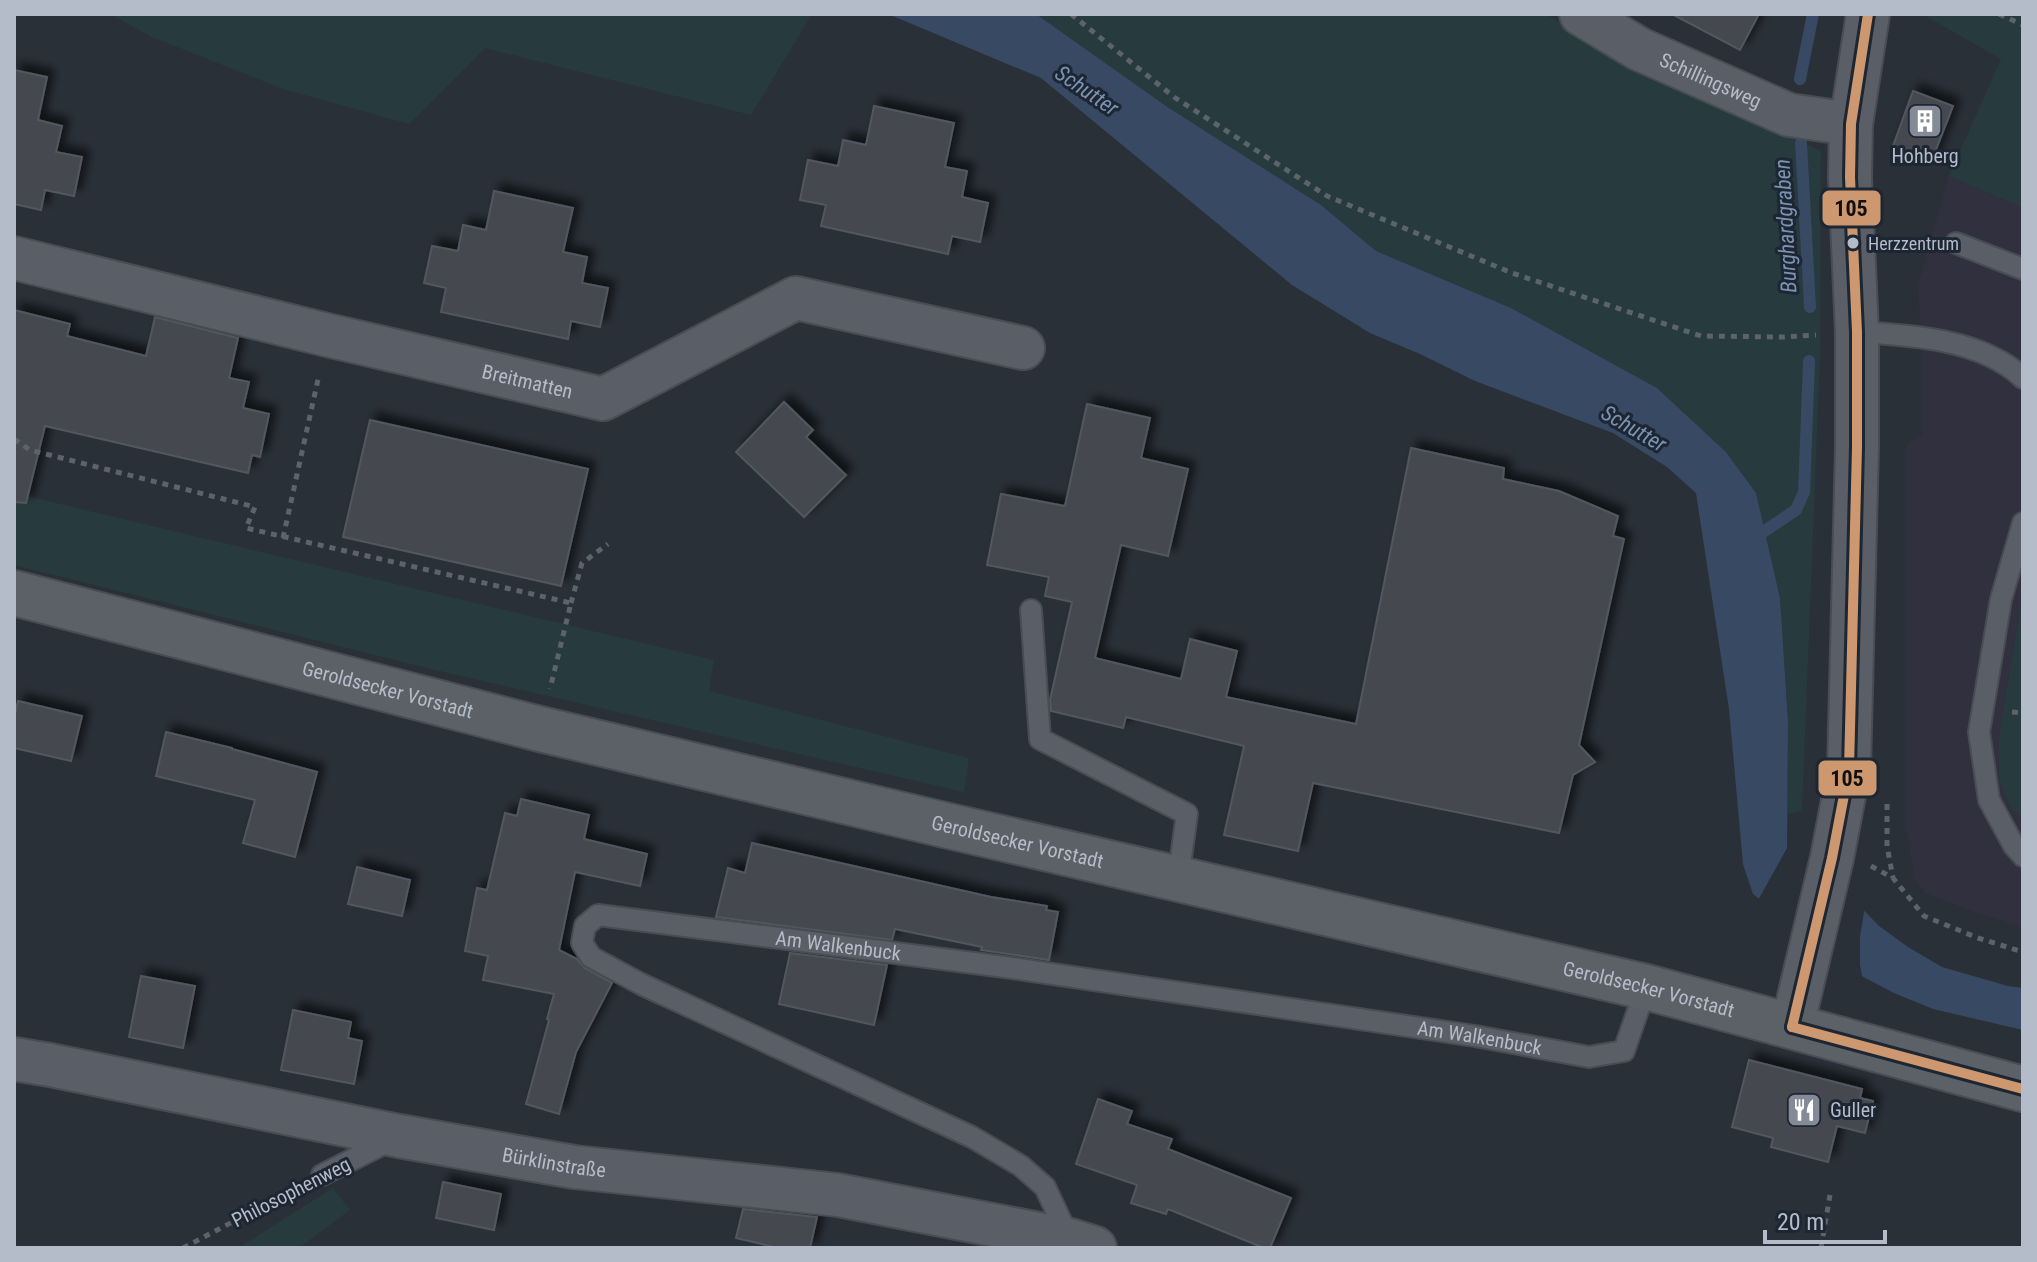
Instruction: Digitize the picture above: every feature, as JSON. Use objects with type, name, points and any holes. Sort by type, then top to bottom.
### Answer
[{"type":"main road","name":"Geroldsecker Vorstadt","points":[[14,593],[540,729],[1646,987],[2023,1089]]},
{"type":"street","name":"Schillingsweg","points":[[1581,14],[1639,49],[1789,115],[1851,124]]},
{"type":"street","points":[[1792,1027],[1832,858],[1849,769],[1857,447],[1851,124],[1868,14]]},
{"type":"street","name":"Breitmatten","points":[[14,258],[603,399],[796,298],[1023,348]]},
{"type":"street","name":"Bürklinstraße","points":[[14,1059],[399,1136],[574,1167],[838,1195],[1083,1244]]},
{"type":"lane","points":[[1956,243],[2023,269]]},
{"type":"lane","points":[[1857,332],[1889,334],[1976,349],[2020,370]]},
{"type":"lane","points":[[2020,849],[1989,800],[1979,732],[2001,599],[2023,523]]},
{"type":"lane","points":[[1031,610],[1040,739],[1187,814],[1178,879]]},
{"type":"lane","name":"Am Walkenbuck","points":[[1083,1244],[1045,1187],[1021,1166],[972,1137],[655,991],[591,957],[582,943],[585,926],[598,915],[990,965],[1475,1036],[1589,1057],[1624,1051],[1646,987]]},
{"type":"lane","name":"Philosophenweg","points":[[322,1175],[399,1136]]},
{"type":"path","points":[[1071,14],[1174,97],[1327,196],[1512,273],[1701,336],[1783,337],[1857,332]]},
{"type":"path","points":[[1999,14],[2023,25]]},
{"type":"path","points":[[283,538],[327,335]]},
{"type":"path","points":[[14,439],[30,450],[255,507],[246,528],[571,603]]},
{"type":"path","points":[[540,729],[582,563],[608,544]]},
{"type":"path","points":[[1893,878],[1924,916],[2023,952]]},
{"type":"path","name":"Philosophenweg","points":[[183,1248],[322,1175]]},
{"type":"path","points":[[1821,1248],[1830,1195]]},
{"type":"shaded area","points":[[1949,176],[2023,208],[2023,927],[1925,893],[1915,879],[1906,828],[1906,445],[1922,435],[1918,285]]},
{"type":"green space","points":[[110,14],[812,14],[751,115],[485,48],[409,124],[283,89],[152,37]]},
{"type":"green space","points":[[1036,14],[1546,14],[1625,61],[1821,151],[1820,357],[1802,811],[1787,814],[1788,721],[1780,598],[1756,493],[1726,452],[1657,388],[1511,308],[1376,251],[1321,205],[1166,106]]},
{"type":"green space","points":[[1922,14],[2023,14],[2023,208],[1949,176],[2001,59]]},
{"type":"green space","points":[[14,493],[714,660],[709,691],[969,758],[964,792],[431,669],[14,565]]},
{"type":"green space","points":[[2023,595],[2023,817],[2011,809],[1999,779],[1999,734]]},
{"type":"green space","points":[[333,1188],[350,1210],[299,1248],[238,1248]]},
{"type":"water","name":"Schutter","points":[[888,14],[1036,14],[1166,106],[1321,205],[1376,251],[1511,308],[1657,388],[1726,452],[1756,493],[1780,598],[1788,721],[1787,847],[1908,947],[1942,967],[2023,988],[2023,1030],[1933,1009],[1894,993],[1852,971],[1753,894],[1743,864],[1729,709],[1696,493],[1667,467],[1613,433],[1475,381],[1370,333],[1292,285],[1041,78]]},
{"type":"pier","points":[[1791,841],[1791,845],[1865,906],[1860,937],[1863,981],[1817,951],[1757,902]]},
{"type":"building","points":[[1672,14],[1759,14],[1740,50]]},
{"type":"building","points":[[14,70],[47,77],[38,120],[62,126],[56,152],[82,157],[74,196],[45,190],[41,210],[14,204]]},
{"type":"building","name":"Hohberg","points":[[1913,91],[1953,106],[1932,160],[1893,146]]},
{"type":"building","points":[[874,106],[954,123],[945,167],[967,171],[962,197],[988,203],[980,242],[952,236],[948,254],[821,226],[826,205],[800,200],[808,160],[838,166],[843,140],[866,145]]},
{"type":"building","points":[[494,191],[573,208],[563,252],[587,257],[582,283],[608,288],[600,327],[571,321],[568,339],[441,312],[446,288],[424,283],[432,246],[458,251],[463,225],[486,230]]},
{"type":"building","points":[[14,310],[70,324],[67,336],[146,356],[155,317],[238,338],[229,378],[249,382],[243,408],[269,414],[260,457],[252,455],[248,473],[45,426],[26,503],[14,502]]},
{"type":"building","points":[[784,402],[813,430],[806,437],[846,475],[804,517],[736,452]]},
{"type":"building","points":[[1087,404],[1150,418],[1141,458],[1188,469],[1168,556],[1121,545],[1095,658],[1181,679],[1190,639],[1237,651],[1226,697],[1356,724],[1411,448],[1504,468],[1503,479],[1559,491],[1618,516],[1613,536],[1624,539],[1579,745],[1595,762],[1573,775],[1559,833],[1313,783],[1298,851],[1224,835],[1244,746],[1126,717],[1123,728],[1051,711],[1050,700],[1072,602],[1045,596],[1049,577],[987,565],[1001,494],[1065,506]]},
{"type":"building","points":[[370,420],[588,469],[561,586],[343,537]]},
{"type":"building","points":[[18,701],[82,716],[71,761],[14,748],[14,719]]},
{"type":"building","points":[[166,732],[317,772],[295,857],[243,843],[255,800],[156,776]]},
{"type":"building","points":[[521,799],[589,815],[584,839],[647,854],[640,886],[575,872],[559,950],[612,983],[576,1052],[559,1114],[526,1104],[554,994],[483,980],[488,956],[465,951],[477,888],[487,890],[505,813],[517,816]]},
{"type":"building","points":[[752,843],[991,897],[1047,906],[1046,910],[1058,912],[1049,960],[981,950],[982,947],[895,929],[892,940],[716,917],[728,868],[745,873]]},
{"type":"building","points":[[357,867],[410,880],[402,916],[348,904]]},
{"type":"building","points":[[790,953],[887,965],[874,1025],[779,1004]]},
{"type":"building","points":[[141,976],[195,986],[183,1048],[129,1037]]},
{"type":"building","points":[[293,1010],[351,1022],[348,1038],[362,1041],[354,1084],[281,1070]]},
{"type":"building","points":[[1749,1060],[1862,1089],[1860,1098],[1873,1101],[1865,1133],[1837,1126],[1828,1162],[1771,1147],[1773,1138],[1732,1127]]},
{"type":"building","points":[[1098,1099],[1132,1111],[1127,1124],[1172,1139],[1168,1149],[1291,1198],[1270,1248],[1168,1209],[1166,1214],[1131,1203],[1137,1185],[1076,1164]]},
{"type":"building","points":[[443,1182],[501,1194],[494,1230],[436,1218]]},
{"type":"building","points":[[743,1209],[817,1217],[810,1248],[778,1248],[736,1238]]},
{"type":"waterway","name":"Burghardgraben","points":[[1800,79],[1813,14]]},
{"type":"waterway","name":"Burghardgraben","points":[[1801,143],[1810,307]]},
{"type":"waterway","name":"Burghardgraben","points":[[1751,540],[1796,510],[1804,492],[1809,361]]},
{"type":"transit line","name":"105","points":[[1792,1027],[1832,858],[1849,769],[1857,447],[1851,124],[1868,14]]},
{"type":"transit line","name":"105","points":[[1792,1027],[2023,1089]]},
{"type":"place","name":"Hohberg","points":[[1925,121]]},
{"type":"place","name":"Herzzentrum","points":[[1853,243]]},
{"type":"place","name":"Guller","points":[[1804,1110]]}]
